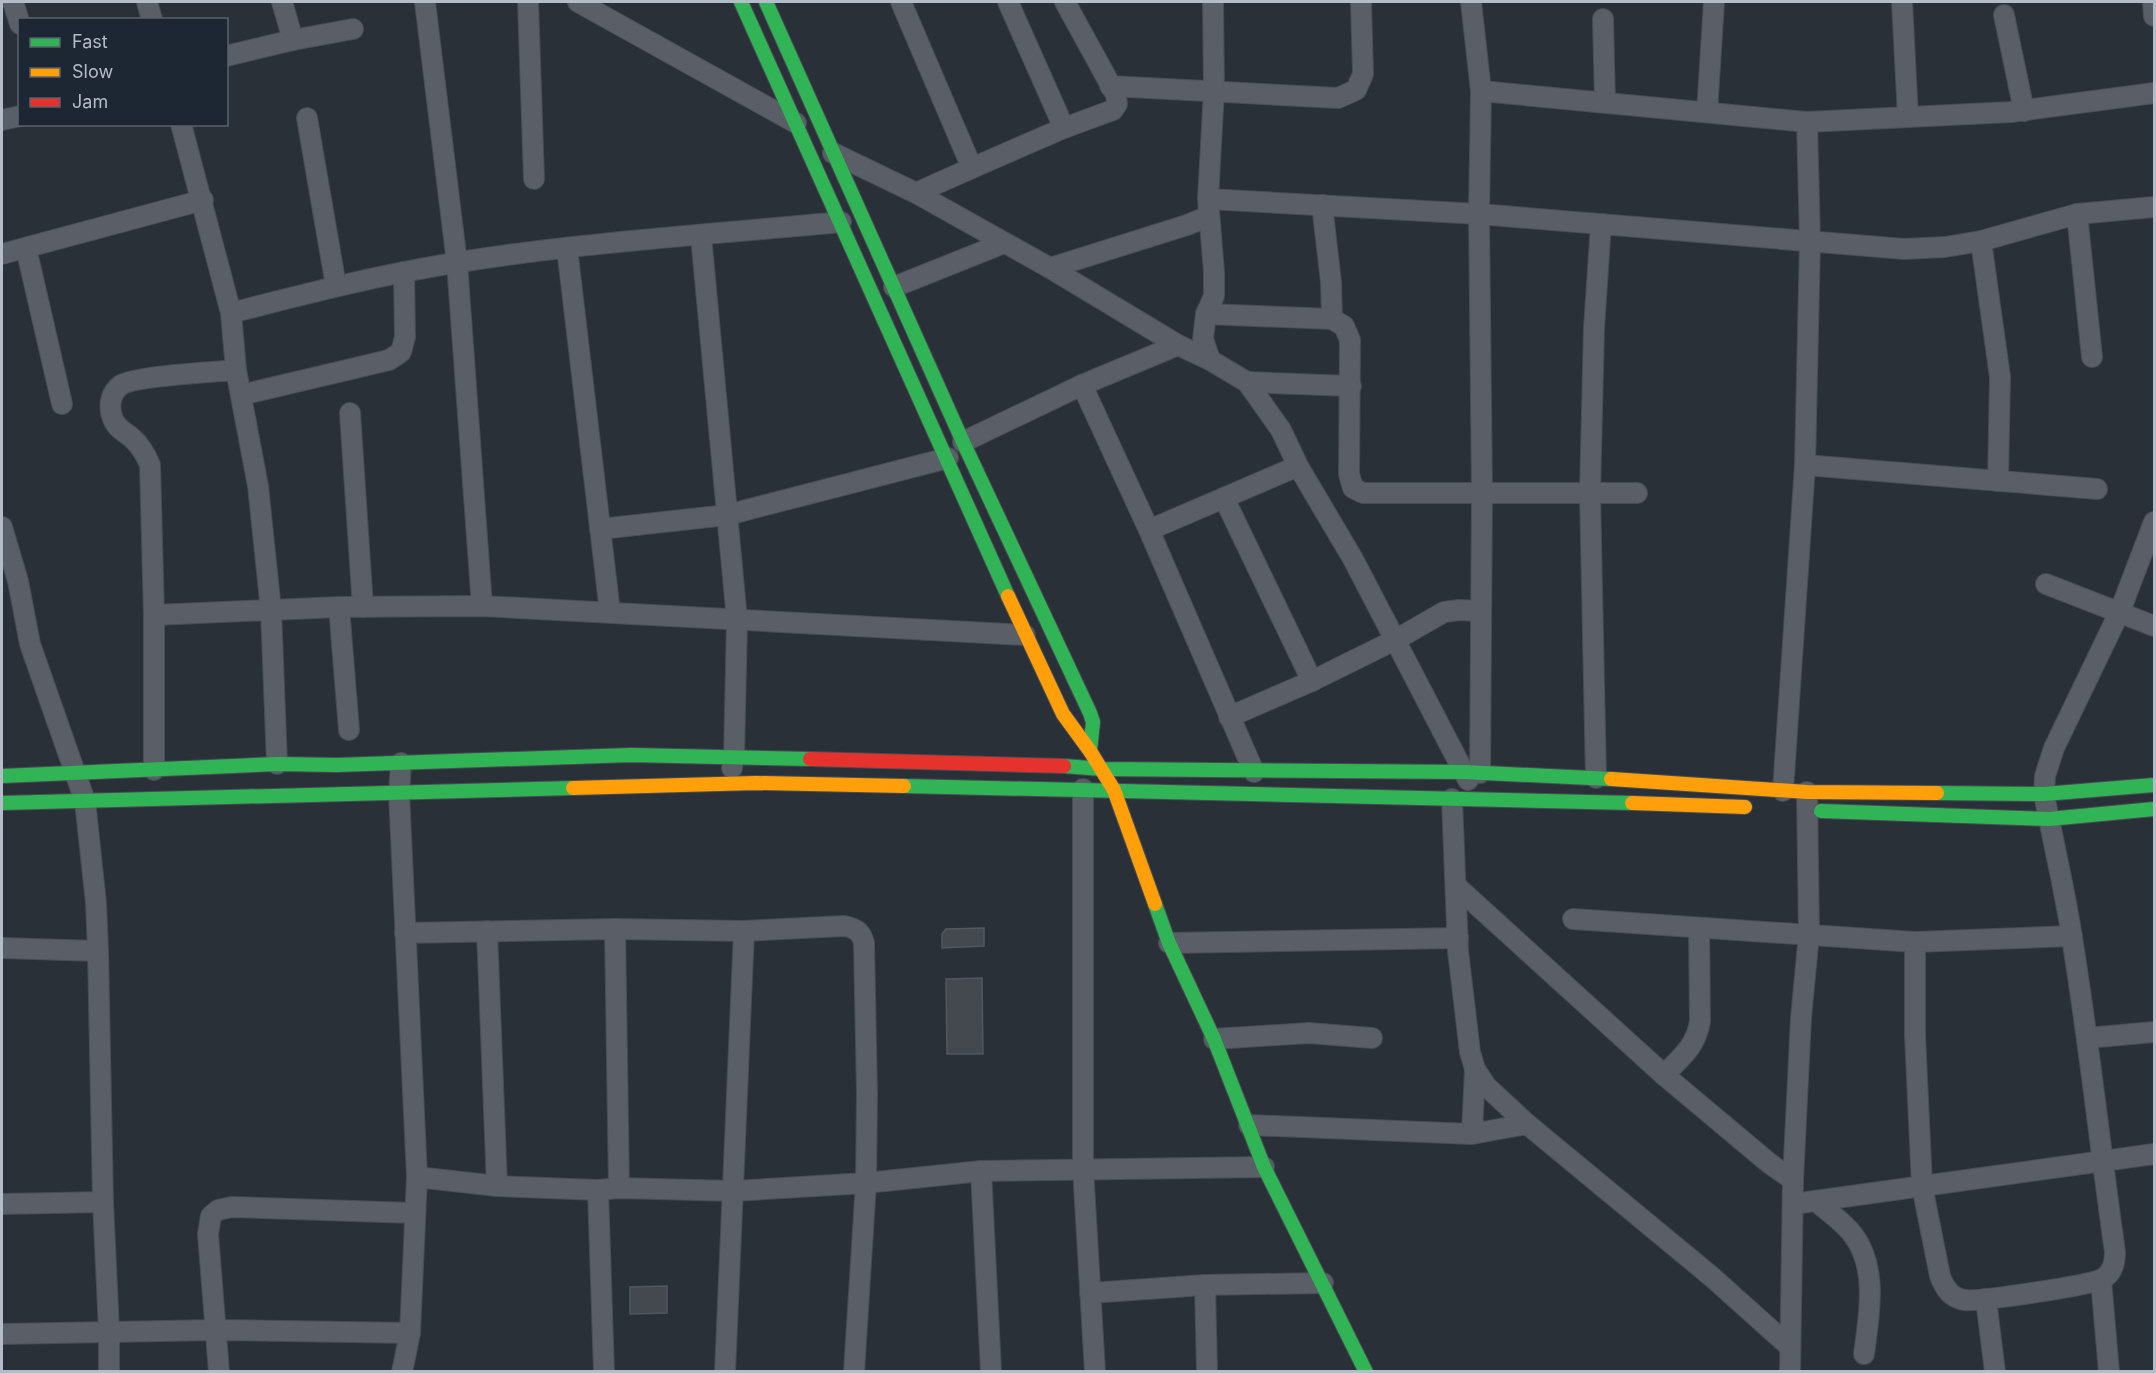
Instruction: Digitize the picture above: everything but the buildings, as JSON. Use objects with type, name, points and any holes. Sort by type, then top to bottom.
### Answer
[{"type":"street","points":[[13,2],[18,18]]},
{"type":"street","points":[[147,2],[151,18]]},
{"type":"street","points":[[282,2],[293,40]]},
{"type":"street","points":[[425,2],[458,263],[482,606]]},
{"type":"street","points":[[528,2],[534,179]]},
{"type":"street","points":[[578,2],[604,10],[796,123],[836,156],[916,194],[1050,268],[1178,345],[1210,360],[1247,382],[1281,430],[1298,466],[1353,559],[1472,773],[1479,799]]},
{"type":"street","points":[[741,2],[932,429],[948,458],[1025,634],[1063,714],[1090,751],[1114,790],[1169,943],[1214,1039],[1264,1167],[1366,1371]]},
{"type":"street","points":[[766,2],[963,442],[1090,713],[1093,722],[1090,751]]},
{"type":"street","points":[[901,2],[972,168]]},
{"type":"street","points":[[1008,2],[1064,128]]},
{"type":"street","points":[[916,194],[1064,128],[1113,110],[1117,105],[1116,95],[1065,2]]},
{"type":"street","points":[[1210,360],[1203,339],[1206,314],[1214,296],[1209,208],[1214,90],[1213,2]]},
{"type":"street","points":[[1110,86],[1338,98],[1356,90],[1363,74],[1361,2]]},
{"type":"street","points":[[1471,2],[1481,91],[1479,214],[1482,492],[1481,611],[1472,773]]},
{"type":"street","points":[[1707,112],[1714,2]]},
{"type":"street","points":[[1902,2],[1908,117]]},
{"type":"street","points":[[2153,2],[2154,16]]},
{"type":"street","points":[[2004,15],[2024,111]]},
{"type":"street","points":[[1604,19],[1605,102]]},
{"type":"street","points":[[228,56],[353,29]]},
{"type":"street","points":[[1481,91],[1807,122],[2024,111],[2154,93]]},
{"type":"street","points":[[2,120],[18,116]]},
{"type":"street","points":[[307,118],[336,286]]},
{"type":"street","points":[[1783,791],[1805,465],[1810,241],[1807,122]]},
{"type":"street","points":[[182,126],[203,200],[231,313],[236,369],[258,486],[271,610],[277,764]]},
{"type":"street","points":[[2,254],[203,200]]},
{"type":"street","points":[[1322,205],[1331,282],[1332,319]]},
{"type":"street","points":[[1050,268],[1187,225],[1209,208],[1322,205],[1479,214],[1904,249],[1944,247],[1981,241],[2077,214],[2154,207]]},
{"type":"street","points":[[2077,214],[2092,357]]},
{"type":"street","points":[[231,313],[336,286],[458,263],[567,248],[841,222]]},
{"type":"street","points":[[1596,778],[1590,493],[1594,328],[1601,224]]},
{"type":"street","points":[[701,236],[737,620],[734,757],[728,784]]},
{"type":"street","points":[[1981,241],[2000,377],[1998,481]]},
{"type":"street","points":[[894,287],[1004,243]]},
{"type":"street","points":[[26,248],[62,404]]},
{"type":"street","points":[[567,248],[610,612]]},
{"type":"street","points":[[241,395],[389,360],[400,352],[405,337],[404,272]]},
{"type":"street","points":[[1206,314],[1332,319],[1344,326],[1350,340],[1349,474],[1353,488],[1363,493],[1637,494]]},
{"type":"street","points":[[963,442],[1082,385],[1178,345]]},
{"type":"street","points":[[154,770],[154,615],[150,465],[142,449],[132,438],[117,428],[110,405],[114,392],[123,384],[236,369]]},
{"type":"street","points":[[1247,382],[1351,386]]},
{"type":"street","points":[[1082,385],[1149,530],[1254,772]]},
{"type":"street","points":[[350,413],[363,607]]},
{"type":"street","points":[[600,529],[727,515],[948,458]]},
{"type":"street","points":[[1805,465],[2097,489]]},
{"type":"street","points":[[1149,530],[1298,466]]},
{"type":"street","points":[[1224,498],[1312,681]]},
{"type":"street","points":[[1916,942],[1915,1035],[1922,1186],[1944,1288],[1954,1296],[1965,1300],[1986,1299],[2100,1280],[2110,1271],[2115,1259],[2087,1038],[2072,936],[2044,794],[2045,776],[2054,748],[2120,611],[2154,522]]},
{"type":"street","points":[[2,527],[10,583],[85,801],[96,903],[103,1202],[110,1331],[109,1371]]},
{"type":"street","points":[[2046,584],[2154,626]]},
{"type":"street","points":[[154,615],[339,607],[482,606],[1025,634]]},
{"type":"street","points":[[339,607],[349,730]]},
{"type":"street","points":[[1229,717],[1312,681],[1397,639],[1444,612],[1481,611]]},
{"type":"street","points":[[2,776],[277,764],[337,765],[631,755],[1074,766],[1102,769],[1472,773],[1596,778],[1783,791],[1804,804],[2049,819],[2154,809]]},
{"type":"street","points":[[400,763],[399,793],[417,1177],[410,1333],[402,1371]]},
{"type":"street","points":[[2,803],[728,784],[1083,789],[1763,808]]},
{"type":"street","points":[[1804,804],[2044,794],[2154,785]]},
{"type":"street","points":[[1083,789],[1083,1168],[1095,1371]]},
{"type":"street","points":[[1452,799],[1458,938],[1470,1052],[1475,1069],[1486,1086],[1527,1124],[1712,1277],[1789,1346]]},
{"type":"street","points":[[1790,1371],[1793,1180],[1801,1018],[1809,934],[1804,804]]},
{"type":"street","points":[[1456,886],[1664,1075],[1769,1163],[1793,1180]]},
{"type":"street","points":[[1573,919],[1916,942],[2072,936]]},
{"type":"street","points":[[405,933],[615,929],[744,932],[844,926],[854,928],[862,934],[867,1095],[866,1183],[854,1371]]},
{"type":"street","points":[[1664,1075],[1694,1044],[1698,1035],[1700,1021],[1699,928]]},
{"type":"street","points":[[615,929],[619,1188]]},
{"type":"street","points":[[487,932],[497,1186]]},
{"type":"street","points":[[725,1371],[744,932]]},
{"type":"street","points":[[1169,943],[1458,938]]},
{"type":"street","points":[[2,948],[98,951]]},
{"type":"street","points":[[2087,1038],[2154,1032]]},
{"type":"street","points":[[1214,1039],[1310,1033],[1372,1038]]},
{"type":"street","points":[[1472,1134],[1475,1069]]},
{"type":"street","points":[[1249,1125],[1472,1134],[1527,1124]]},
{"type":"street","points":[[1793,1204],[2154,1154]]},
{"type":"street","points":[[417,1177],[497,1186],[598,1190],[619,1188],[734,1191],[866,1183],[981,1171],[1264,1167]]},
{"type":"street","points":[[981,1171],[991,1371]]},
{"type":"street","points":[[598,1190],[604,1371]]},
{"type":"street","points":[[1816,1201],[1845,1226],[1861,1249],[1870,1288],[1870,1308],[1864,1354]]},
{"type":"street","points":[[2,1204],[103,1202]]},
{"type":"street","points":[[219,1371],[208,1234],[211,1216],[218,1210],[232,1207],[414,1213]]},
{"type":"street","points":[[2100,1280],[2109,1371]]},
{"type":"street","points":[[1090,1293],[1205,1286],[1323,1283]]},
{"type":"street","points":[[1205,1286],[1207,1371]]},
{"type":"street","points":[[1986,1299],[1995,1371]]},
{"type":"street","points":[[2,1334],[216,1330],[410,1333]]},
{"type":"traffic: fast","points":[[741,2],[1008,596]]},
{"type":"traffic: fast","points":[[766,2],[963,442],[1090,713],[1093,722],[1090,751]]},
{"type":"traffic: fast","points":[[2,776],[277,764],[337,765],[631,755],[810,759]]},
{"type":"traffic: fast","points":[[1064,766],[1102,769],[1464,772],[1611,779]]},
{"type":"traffic: fast","points":[[1937,793],[2044,794],[2154,785]]},
{"type":"traffic: fast","points":[[904,786],[1632,803]]},
{"type":"traffic: fast","points":[[2,803],[573,788]]},
{"type":"traffic: fast","points":[[1821,811],[2049,819],[2154,809]]},
{"type":"traffic: fast","points":[[1155,904],[1169,943],[1214,1039],[1264,1167],[1366,1372]]},
{"type":"traffic: slow","points":[[1008,596],[1063,714],[1090,751],[1114,790],[1155,904]]},
{"type":"traffic: slow","points":[[1611,779],[1807,792],[1937,793]]},
{"type":"traffic: slow","points":[[573,788],[756,783],[904,786]]},
{"type":"traffic: slow","points":[[1632,803],[1745,807]]},
{"type":"traffic: jam","points":[[810,759],[1064,766]]}]
